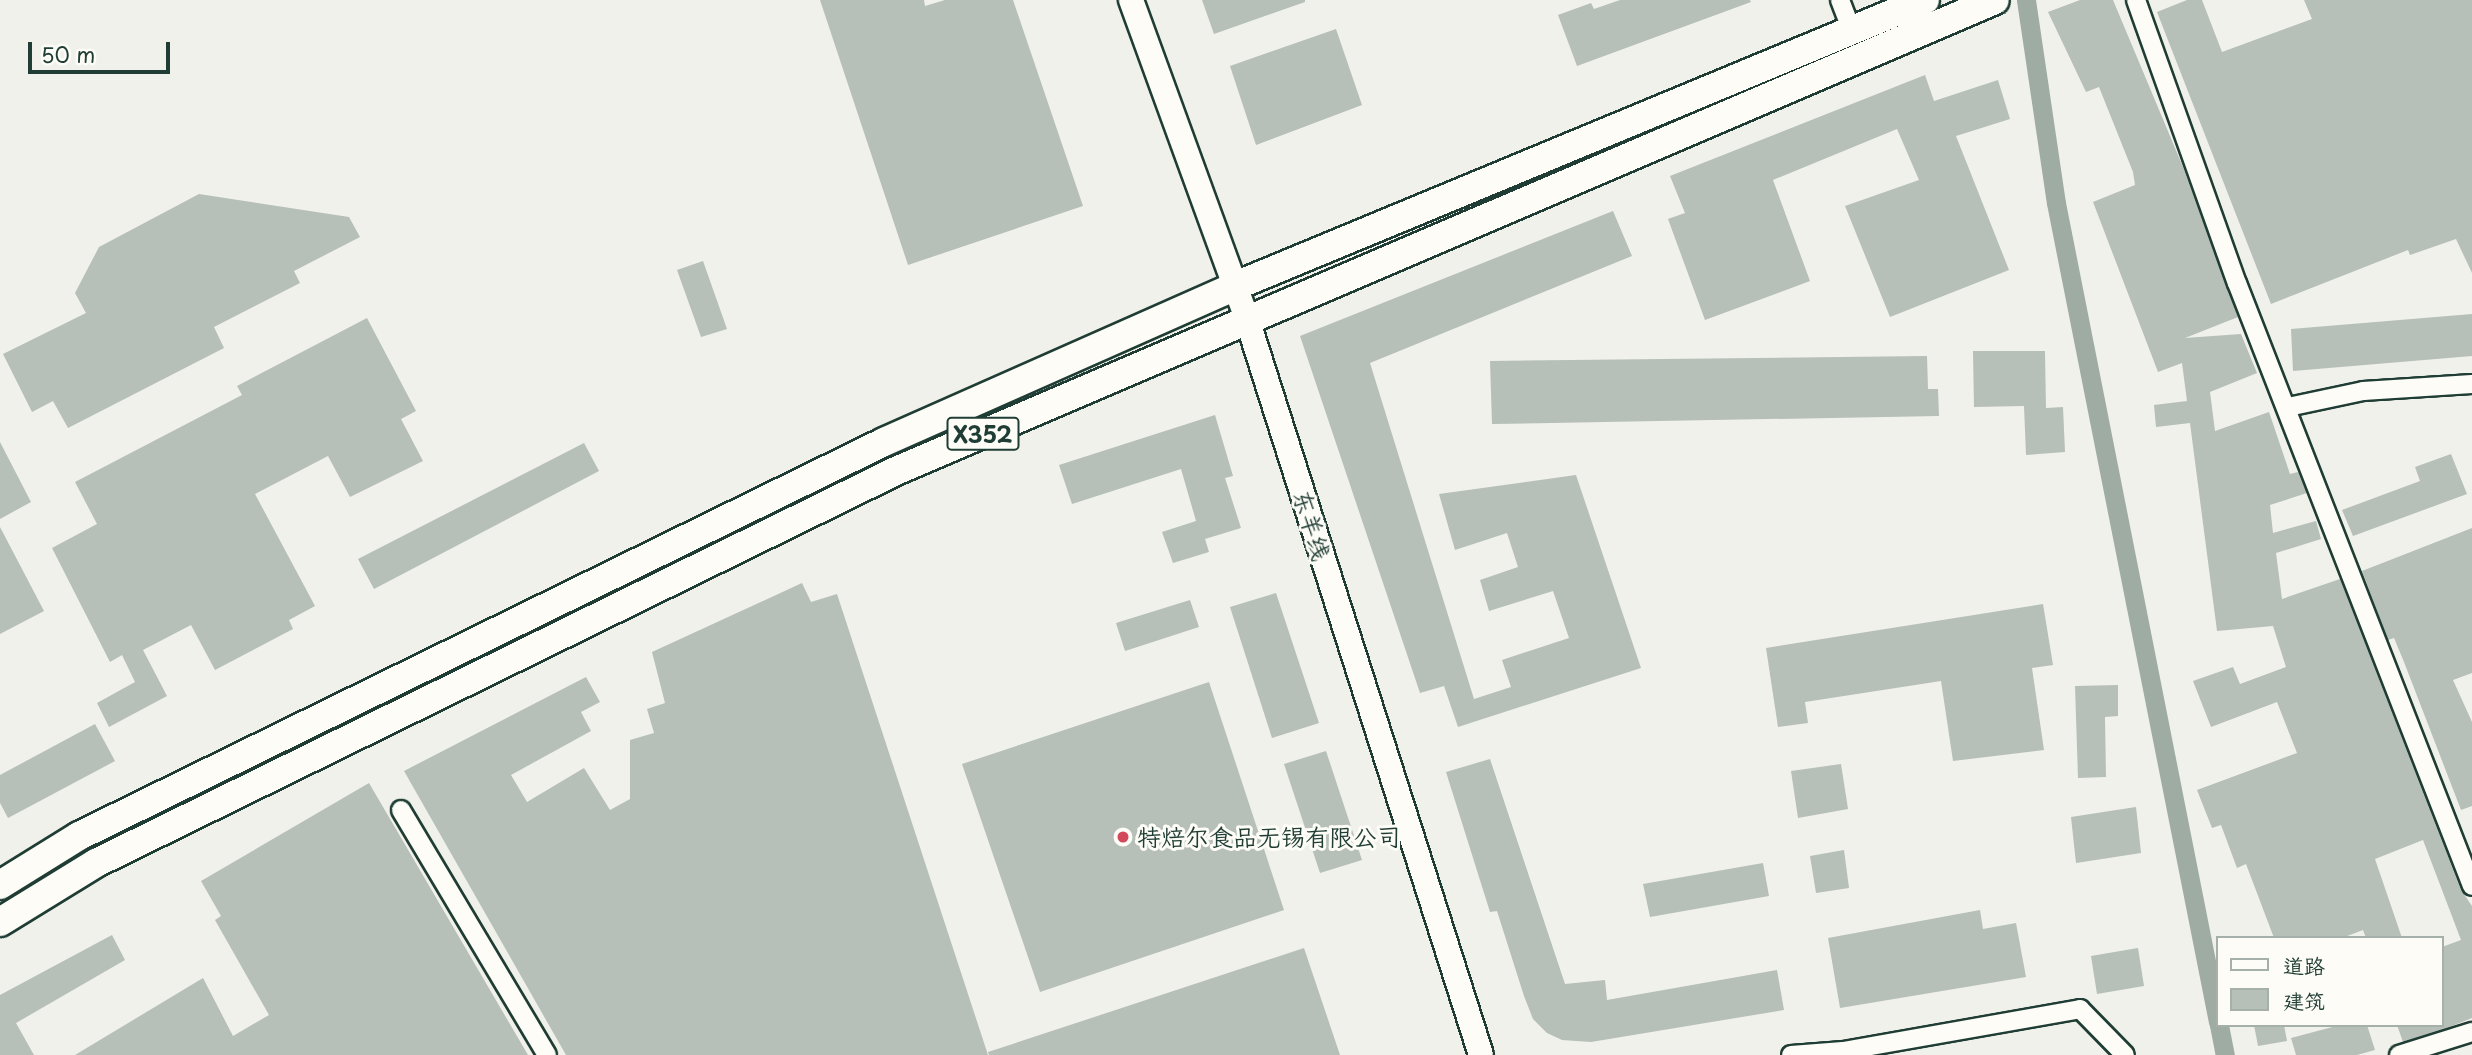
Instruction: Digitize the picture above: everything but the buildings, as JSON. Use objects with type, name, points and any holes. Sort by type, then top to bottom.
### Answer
[{"type":"main road","name":"东羊线","points":[[1131,0],[1233,287],[1247,319],[1481,1055]]},
{"type":"main road","name":"X352","points":[[0,885],[79,836],[884,442],[1233,287],[1925,0]]},
{"type":"main road","name":"X352","points":[[0,922],[108,857],[898,470],[1993,1]]},
{"type":"street","points":[[1840,0],[1852,32]]},
{"type":"street","points":[[2136,0],[2237,284],[2288,407],[2472,886]]},
{"type":"street","points":[[2288,407],[2363,391],[2472,384]]},
{"type":"street","points":[[401,810],[547,1055]]},
{"type":"street","points":[[1791,1055],[1843,1051],[2080,1009],[2125,1055]]},
{"type":"street","points":[[2399,1055],[2472,1032]]},
{"type":"waterway","points":[[2026,0],[2056,203],[2216,1012]]},
{"type":"waterway","points":[[2219,1027],[2225,1055]]},
{"type":"place","name":"特焙尔食品无锡有限公司","points":[[1123,837]]}]
